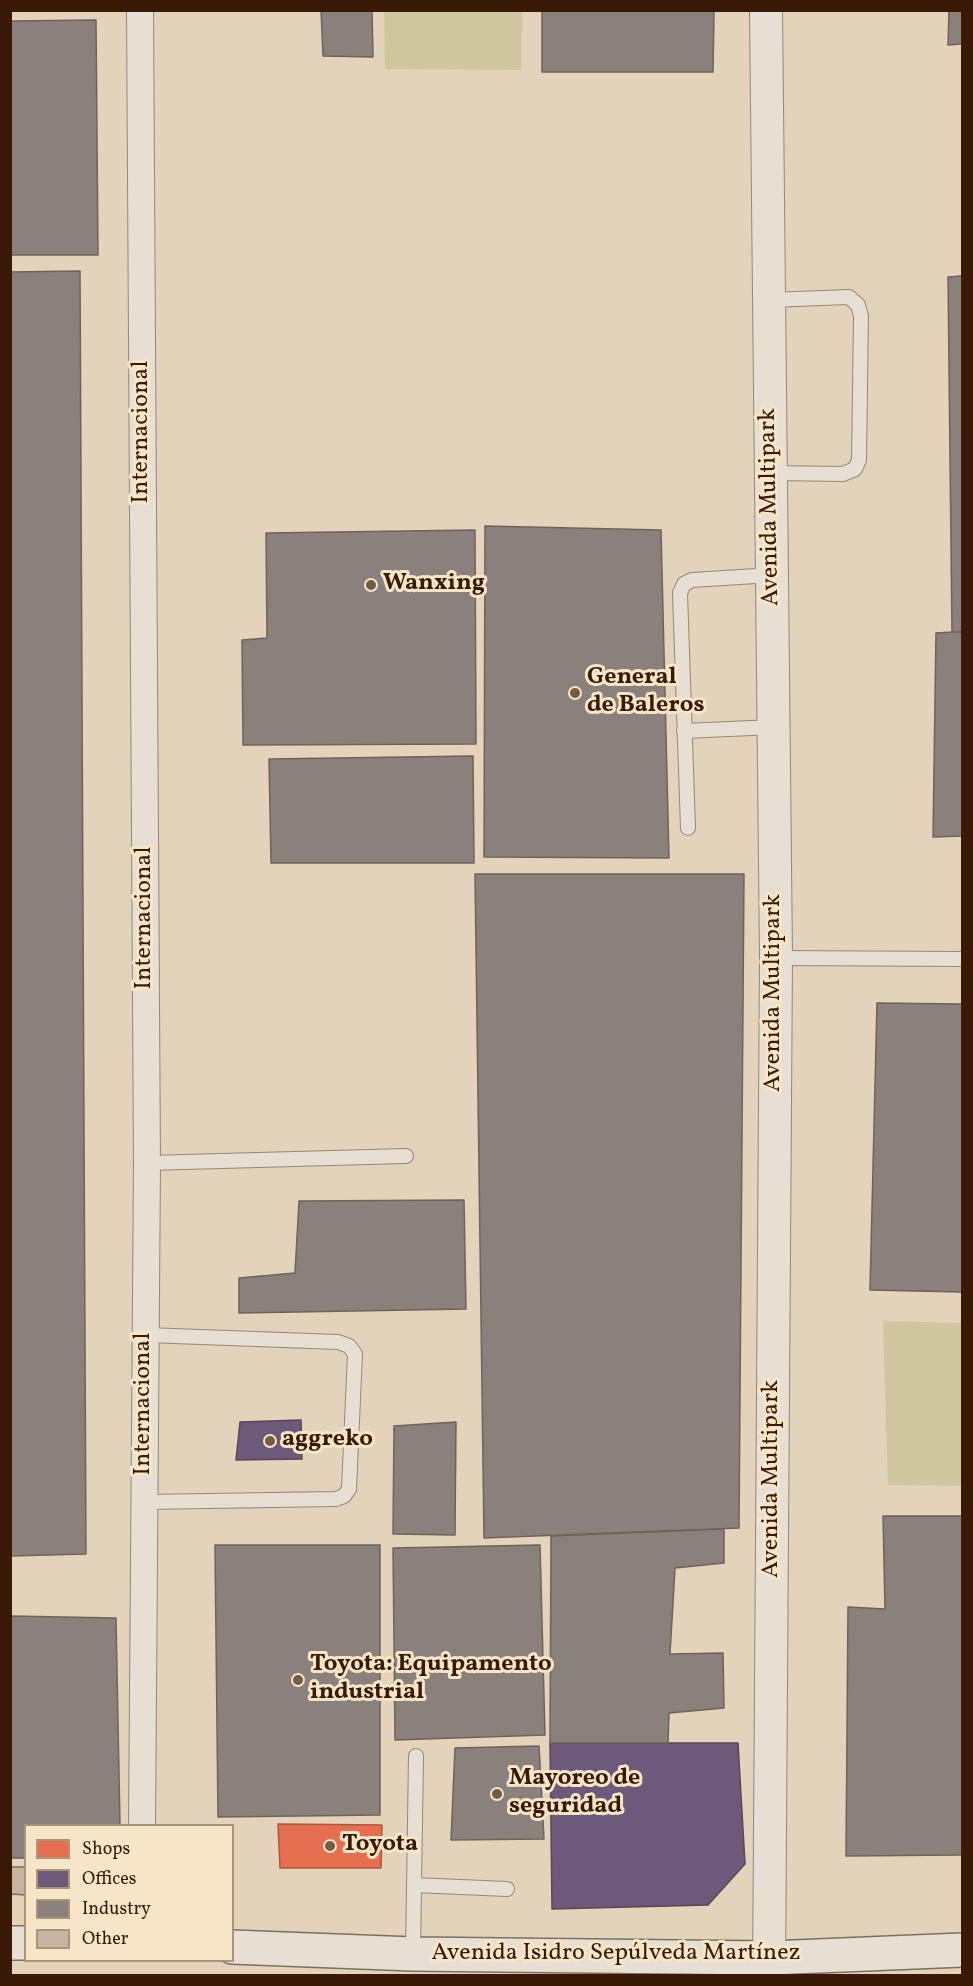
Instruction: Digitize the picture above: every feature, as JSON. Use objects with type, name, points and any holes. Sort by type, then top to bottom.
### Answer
[{"type":"main road","name":"Avenida Isidro Sepúlveda Martínez","points":[[234,1947],[769,1967],[963,1950]]},
{"type":"street","name":"Internacional","points":[[140,10],[147,1163],[142,1824]]},
{"type":"street","name":"Avenida Multipark","points":[[766,10],[776,958],[769,1967]]},
{"type":"lane","points":[[769,300],[849,297],[858,305],[861,316],[859,460],[855,469],[843,474],[771,472]]},
{"type":"lane","points":[[688,828],[680,592],[684,584],[692,580],[772,575]]},
{"type":"lane","points":[[684,731],[774,727]]},
{"type":"lane","points":[[776,958],[963,959]]},
{"type":"lane","points":[[147,1163],[406,1156]]},
{"type":"lane","points":[[144,1502],[336,1499],[344,1496],[349,1489],[355,1354],[349,1346],[338,1342],[146,1335]]},
{"type":"lane","points":[[412,1954],[416,1756]]},
{"type":"lane","points":[[414,1885],[507,1889]]},
{"type":"shaded area","points":[[384,11],[522,11],[521,70],[385,69]]},
{"type":"shaded area","points":[[883,1321],[962,1323],[962,1486],[888,1485]]},
{"type":"building: Shops","name":"Toyota","points":[[278,1824],[382,1825],[381,1868],[280,1868]]},
{"type":"building: Offices","name":"aggreko","points":[[301,1420],[302,1459],[236,1460],[240,1422]]},
{"type":"building: Offices","points":[[550,1743],[738,1743],[745,1864],[708,1905],[552,1909]]},
{"type":"building: Industry","points":[[321,10],[372,10],[373,57],[323,56]]},
{"type":"building: Industry","points":[[542,10],[714,10],[713,72],[542,72]]},
{"type":"building: Industry","points":[[949,10],[962,10],[962,44],[948,45]]},
{"type":"building: Industry","points":[[96,20],[98,255],[10,255],[10,21]]},
{"type":"building: Industry","points":[[80,271],[86,1554],[10,1556],[10,272]]},
{"type":"building: Industry","points":[[962,276],[962,632],[952,632],[948,277]]},
{"type":"building: Industry","name":"General de Baleros","points":[[485,526],[661,530],[669,858],[484,857]]},
{"type":"building: Industry","name":"Wanxing","points":[[475,530],[476,744],[243,745],[242,640],[267,638],[266,533]]},
{"type":"building: Industry","points":[[962,632],[962,836],[933,837],[936,633]]},
{"type":"building: Industry","points":[[473,756],[474,863],[271,863],[269,759]]},
{"type":"building: Industry","points":[[475,874],[744,874],[739,1528],[484,1538]]},
{"type":"building: Industry","points":[[877,1003],[962,1004],[962,1292],[870,1290]]},
{"type":"building: Industry","points":[[464,1200],[466,1309],[239,1313],[239,1278],[295,1273],[299,1201]]},
{"type":"building: Industry","points":[[456,1422],[455,1535],[393,1534],[394,1426]]},
{"type":"building: Industry","points":[[883,1516],[962,1516],[962,1855],[846,1856],[848,1607],[885,1609]]},
{"type":"building: Industry","points":[[724,1529],[724,1563],[675,1568],[670,1654],[723,1653],[724,1708],[669,1713],[668,1743],[550,1743],[551,1536]]},
{"type":"building: Industry","name":"Toyota: Equipamento industrial","points":[[215,1545],[380,1545],[380,1815],[218,1817]]},
{"type":"building: Industry","points":[[540,1545],[545,1735],[395,1740],[393,1548]]},
{"type":"building: Industry","points":[[10,1616],[116,1618],[120,1824],[24,1824],[24,1858],[10,1858]]},
{"type":"building: Industry","name":"Mayoreo de seguridad","points":[[539,1746],[544,1839],[451,1840],[455,1748]]},
{"type":"building: Other","points":[[10,1867],[24,1867],[24,1895],[10,1894]]},
{"type":"place","name":"Wanxing","points":[[371,585]]},
{"type":"place","name":"General de Baleros","points":[[575,693]]},
{"type":"place","name":"aggreko","points":[[270,1441]]},
{"type":"place","name":"Toyota: Equipamento industrial","points":[[298,1680]]},
{"type":"place","name":"Mayoreo de seguridad","points":[[497,1794]]},
{"type":"place","name":"Toyota","points":[[330,1846]]}]
